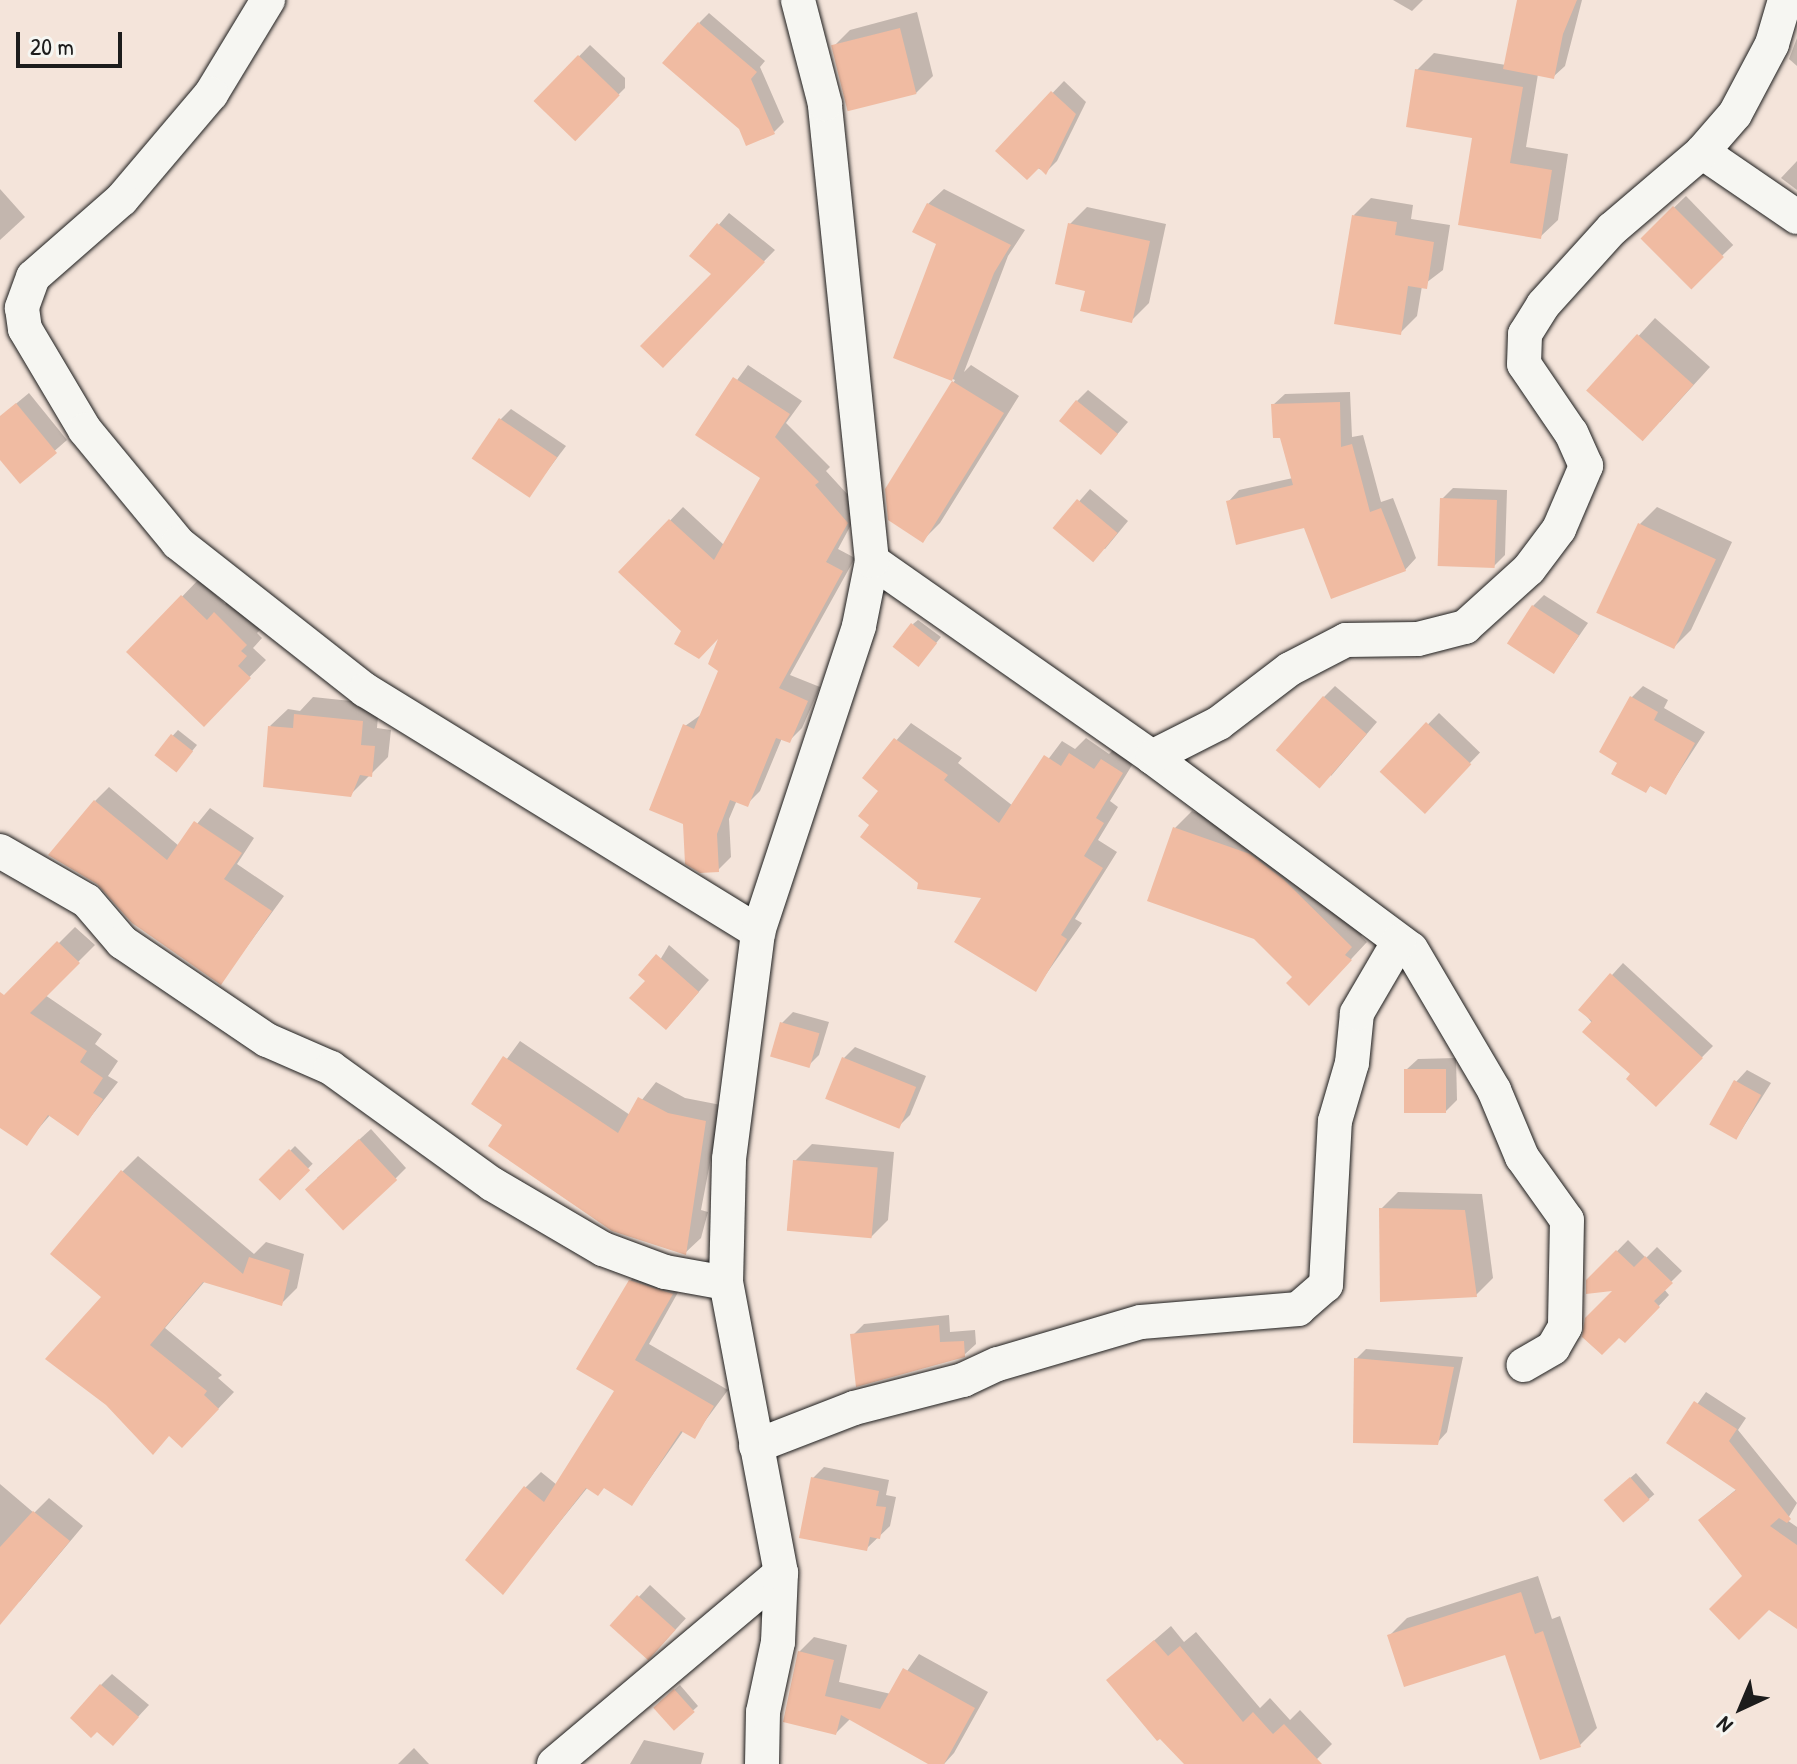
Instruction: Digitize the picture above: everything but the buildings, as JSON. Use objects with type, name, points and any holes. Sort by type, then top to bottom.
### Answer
[{"type":"street","points":[[268,0],[211,94],[122,199],[33,277],[22,308],[25,329],[85,430],[178,543],[365,690],[758,932]]},
{"type":"street","points":[[762,1764],[763,1712],[778,1642],[781,1573],[726,1283],[729,1159],[758,932],[859,626],[872,561],[825,104],[798,0]]},
{"type":"street","points":[[1152,757],[1219,723],[1290,669],[1346,640],[1418,639],[1465,627],[1529,569],[1559,529],[1586,466],[1564,421],[1524,364],[1525,334],[1543,305],[1612,229],[1702,152],[1735,114],[1772,44],[1785,0]]},
{"type":"street","points":[[1702,152],[1797,217]]},
{"type":"street","points":[[872,561],[1152,757],[1411,949],[1494,1090],[1522,1157],[1567,1220],[1565,1327],[1553,1348],[1524,1365]]},
{"type":"street","points":[[0,851],[87,901],[122,942],[267,1040],[331,1068],[492,1184],[603,1249],[665,1272],[726,1283]]},
{"type":"street","points":[[756,1446],[854,1408],[963,1380],[998,1364],[1141,1322],[1298,1309],[1326,1285],[1335,1121],[1352,1063],[1357,1013],[1399,941]]},
{"type":"street","points":[[554,1764],[781,1573]]}]
